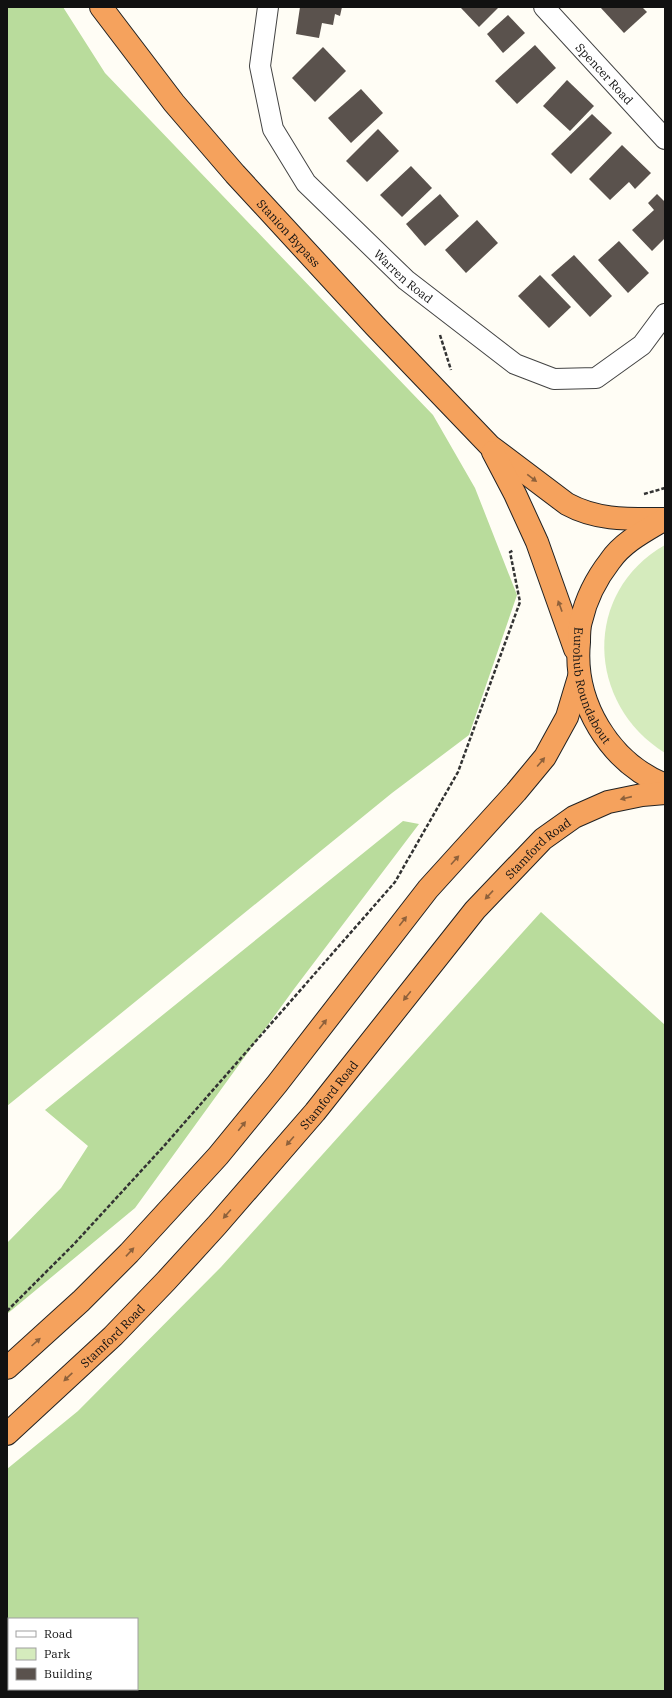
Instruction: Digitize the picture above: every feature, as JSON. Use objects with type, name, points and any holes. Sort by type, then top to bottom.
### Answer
[{"type":"highway","name":"Stanion Bypass","points":[[101,7],[174,103],[235,174],[375,326],[490,446]]},
{"type":"highway","points":[[490,446],[567,504],[580,511],[601,517],[619,519],[665,519]]},
{"type":"highway","points":[[490,446],[515,494],[537,542],[578,656]]},
{"type":"highway","name":"Eurohub Roundabout","points":[[665,519],[635,536],[610,560],[592,589],[580,622],[578,656],[579,677],[588,708],[604,737],[626,761],[652,779],[665,785]]},
{"type":"highway","points":[[7,1368],[81,1301],[129,1253],[223,1150],[277,1084],[428,889],[516,792],[545,757],[567,716],[579,677]]},
{"type":"highway","name":"Stamford Road","points":[[7,1434],[113,1336],[217,1225],[315,1112],[476,910],[543,839],[574,817],[608,802],[642,794],[665,793]]},
{"type":"street","name":"Warren Road","points":[[268,7],[260,66],[273,129],[306,183],[406,280],[514,364],[554,379],[596,378],[642,345],[665,314]]},
{"type":"street","name":"Spencer Road","points":[[544,7],[665,139]]},
{"type":"path","points":[[439,333],[452,370]]},
{"type":"path","points":[[636,496],[665,488]]},
{"type":"path","points":[[7,1311],[75,1243],[164,1146],[395,882],[458,772],[520,602],[510,552]]},
{"type":"green space","points":[[7,7],[63,7],[105,73],[433,415],[475,488],[517,595],[469,735],[392,793],[7,1106]]},
{"type":"green space","points":[[665,545],[665,753],[639,732],[620,706],[608,678],[604,648],[608,619],[619,590],[638,565]]},
{"type":"green space","points":[[403,821],[419,824],[294,989],[135,1208],[7,1314],[7,1243],[61,1188],[88,1146],[45,1110]]},
{"type":"green space","points":[[541,912],[665,1025],[665,1691],[7,1691],[7,1469],[78,1411],[221,1267]]},
{"type":"building","points":[[300,7],[342,7],[340,16],[335,14],[333,25],[322,23],[319,38],[296,34]]},
{"type":"building","points":[[499,7],[479,27],[461,8]]},
{"type":"building","points":[[600,7],[642,7],[647,12],[624,33]]},
{"type":"building","points":[[508,15],[525,33],[503,53],[487,34]]},
{"type":"building","points":[[535,45],[556,68],[517,104],[495,81]]},
{"type":"building","points":[[323,47],[346,71],[315,102],[292,78]]},
{"type":"building","points":[[567,80],[594,106],[570,131],[543,106]]},
{"type":"building","points":[[361,89],[383,113],[351,143],[328,118]]},
{"type":"building","points":[[592,114],[612,133],[571,174],[551,154]]},
{"type":"building","points":[[378,129],[399,151],[367,182],[346,161]]},
{"type":"building","points":[[622,145],[651,173],[635,189],[629,182],[610,200],[589,179]]},
{"type":"building","points":[[411,166],[432,188],[402,217],[380,195]]},
{"type":"building","points":[[440,194],[459,216],[425,246],[406,224]]},
{"type":"building","points":[[657,194],[665,202],[665,238],[652,251],[632,230],[654,210],[648,203]]},
{"type":"building","points":[[477,220],[498,243],[466,273],[445,250]]},
{"type":"building","points":[[619,241],[649,273],[628,293],[598,260]]},
{"type":"building","points":[[574,255],[612,296],[590,317],[551,275]]},
{"type":"building","points":[[540,275],[571,307],[549,328],[518,296]]}]
